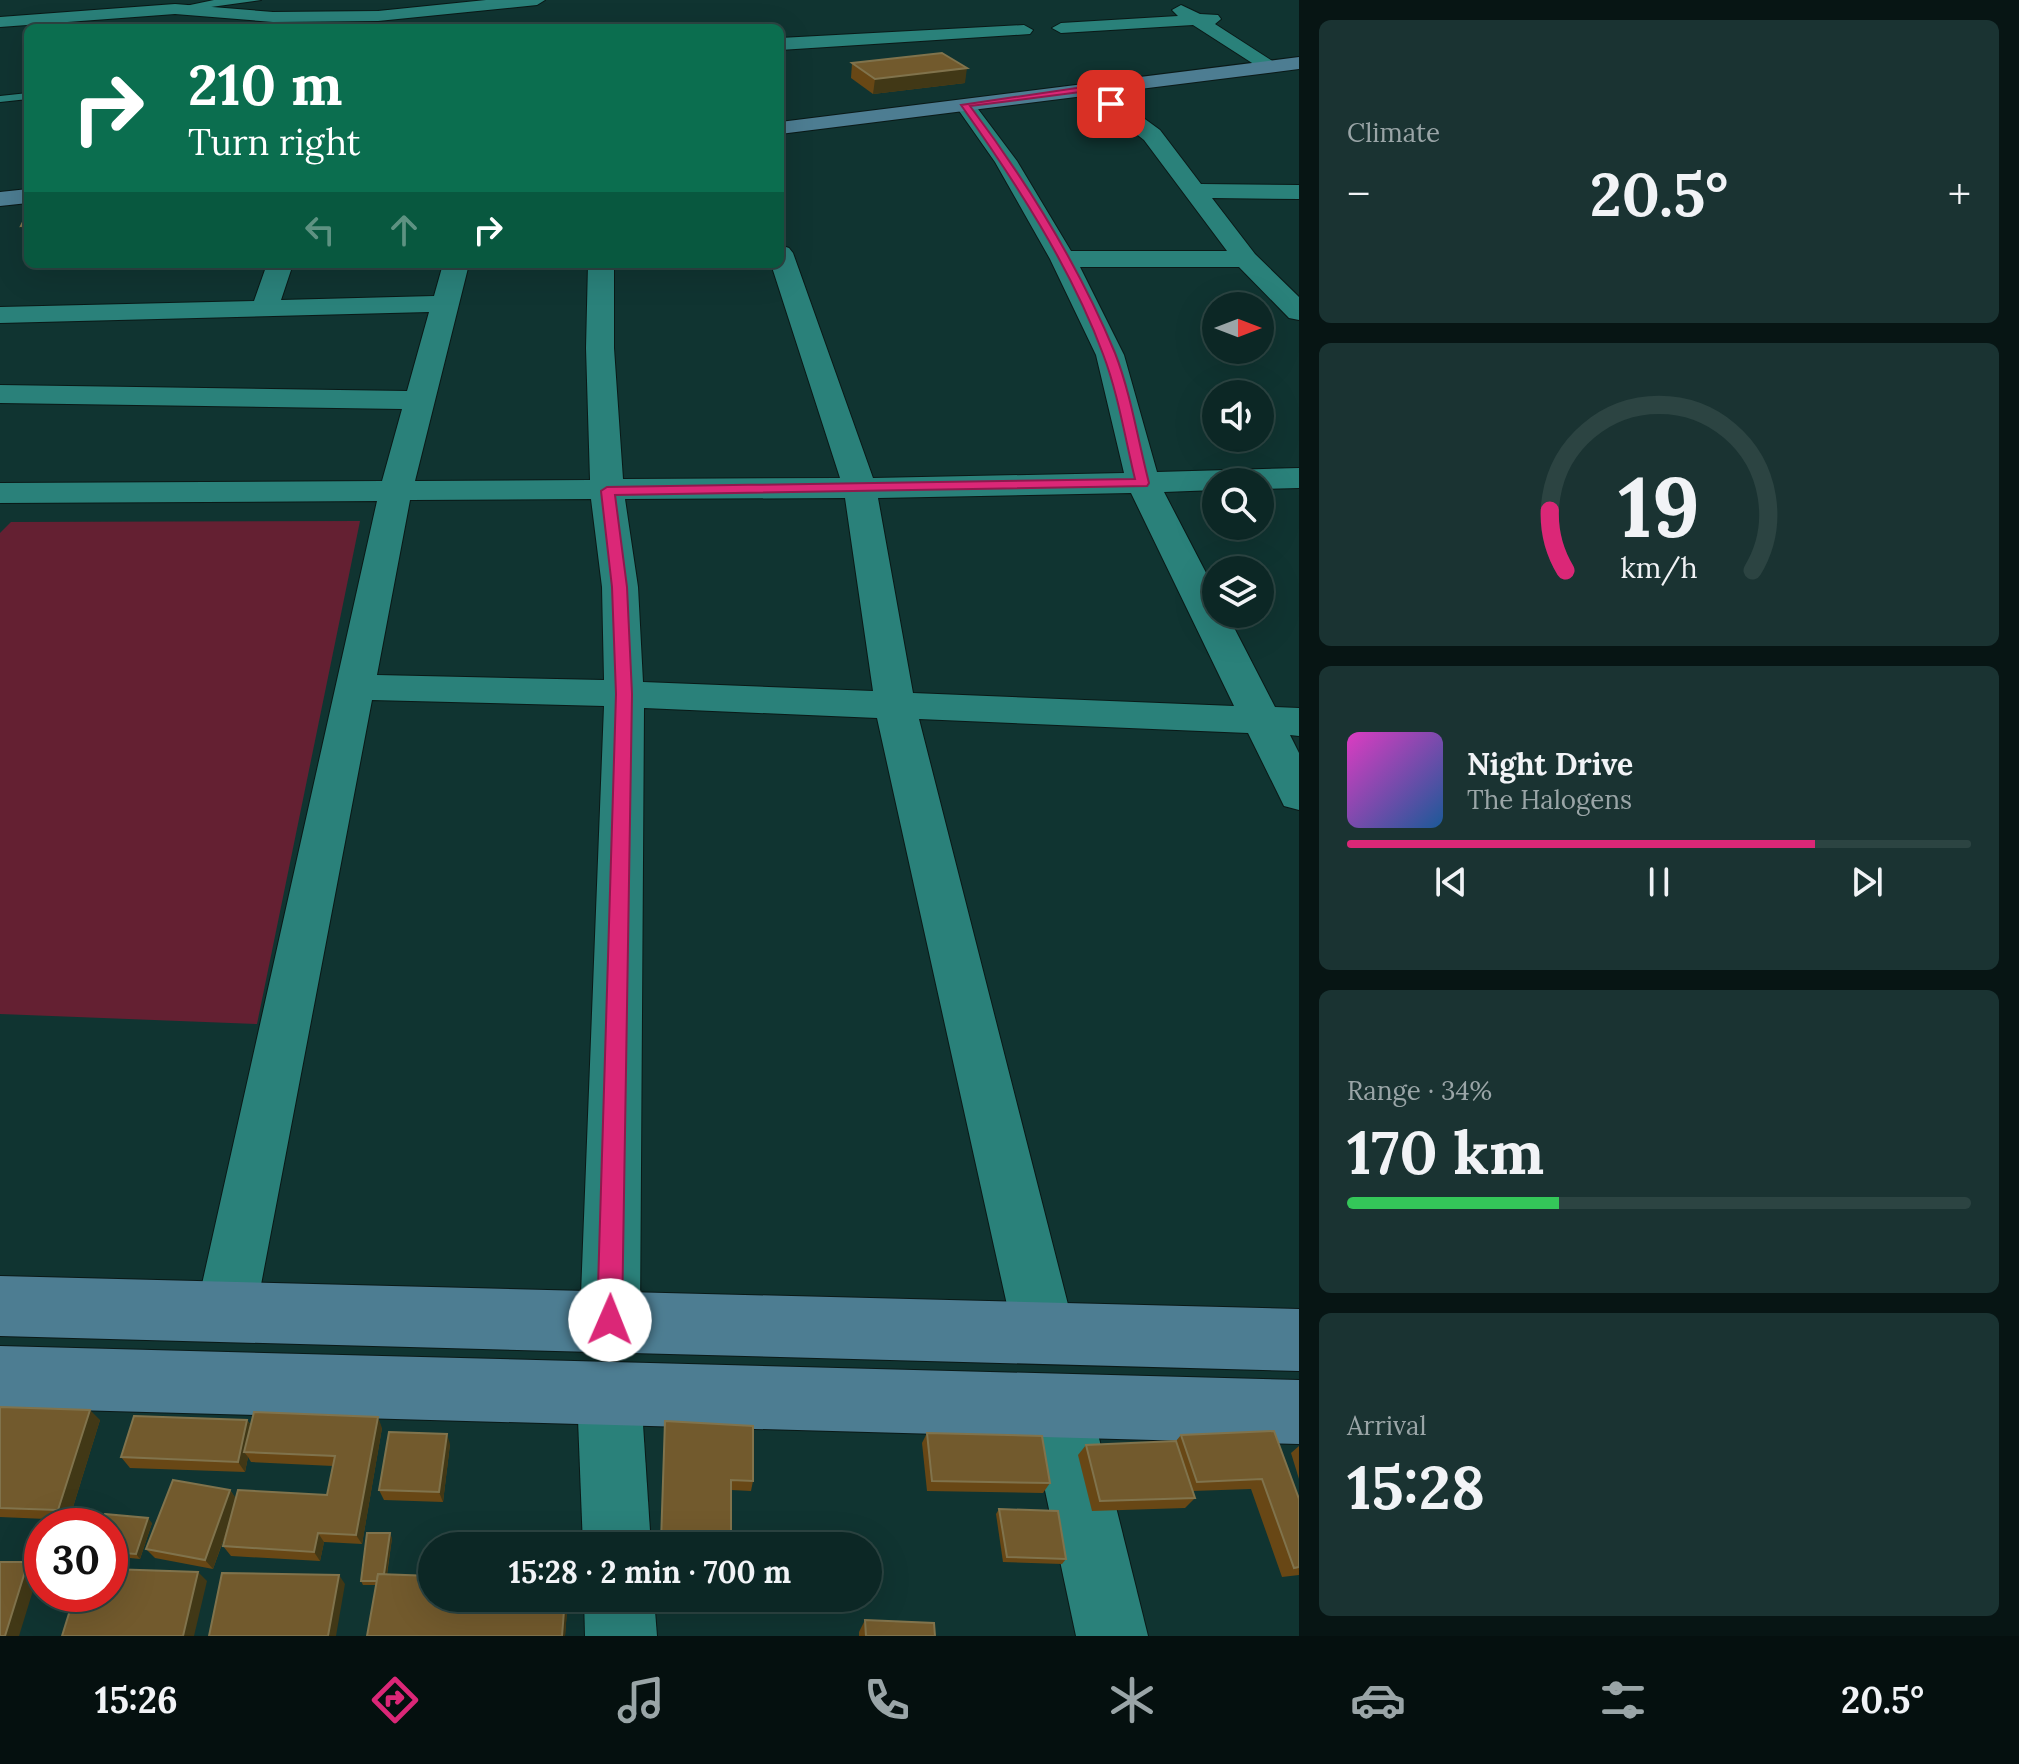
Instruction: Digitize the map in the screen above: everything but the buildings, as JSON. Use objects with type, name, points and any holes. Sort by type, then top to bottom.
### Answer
[{"type":"main road","points":[[784,128],[1285,60]]},
{"type":"main road","points":[[784,118],[1285,60]]},
{"type":"main road","points":[[0,199],[24,196]]},
{"type":"main road","points":[[0,207],[24,205]]},
{"type":"main road","points":[[0,1306],[1299,1340]]},
{"type":"main road","points":[[0,1377],[1299,1412]]},
{"type":"street","points":[[0,22],[101,20],[175,9],[317,18],[537,0]]},
{"type":"street","points":[[1165,0],[1285,60]]},
{"type":"street","points":[[450,9],[452,24]]},
{"type":"street","points":[[784,38],[1196,13]]},
{"type":"street","points":[[784,44],[1035,22]]},
{"type":"street","points":[[1090,88],[1152,135],[1246,259],[1299,312]]},
{"type":"street","points":[[965,105],[1006,161],[1063,259],[1110,355],[1143,483],[1281,721],[1299,795]]},
{"type":"street","points":[[1196,191],[1299,192]]},
{"type":"street","points":[[1063,259],[1246,259]]},
{"type":"street","points":[[784,265],[860,488],[895,706],[1044,1332]]},
{"type":"street","points":[[265,307],[279,268]]},
{"type":"street","points":[[226,1311],[395,493],[455,268]]},
{"type":"street","points":[[601,268],[600,348],[607,491],[620,587],[624,694],[610,1320]]},
{"type":"street","points":[[0,315],[443,304]]},
{"type":"street","points":[[0,394],[422,400]]},
{"type":"street","points":[[0,493],[607,491],[1299,478]]},
{"type":"street","points":[[355,687],[624,694],[1281,721]]},
{"type":"street","points":[[609,1394],[616,1532]]},
{"type":"street","points":[[1059,1406],[1112,1636]]},
{"type":"street","points":[[620,1612],[621,1636]]},
{"type":"lane","points":[[175,9],[228,0],[257,0]]},
{"type":"lane","points":[[0,99],[24,96]]},
{"type":"shaded area","points":[[360,521],[257,1024],[0,1014],[0,533],[11,522]]},
{"type":"route","points":[[610,1320],[624,694],[620,587],[607,491],[1143,483],[1110,355],[1063,259],[1006,161],[965,105],[1090,88],[1111,104]]}]
